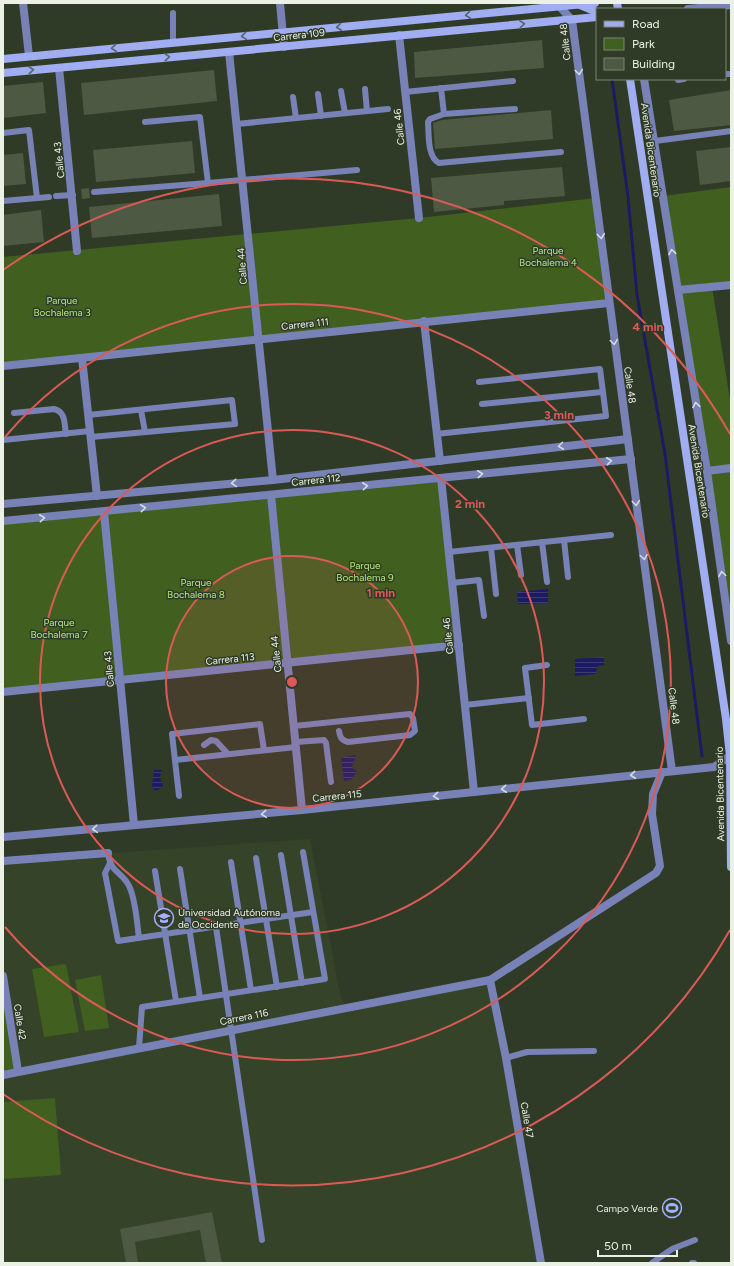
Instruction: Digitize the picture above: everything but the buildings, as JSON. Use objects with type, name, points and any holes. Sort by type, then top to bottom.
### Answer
[{"type":"main road","points":[[507,11],[520,3]]},
{"type":"main road","name":"Carrera 109","points":[[3,59],[559,5],[595,3]]},
{"type":"main road","points":[[579,4],[596,12]]},
{"type":"main road","name":"Calle 48","points":[[572,20],[579,4]]},
{"type":"main road","name":"Carrera 109","points":[[3,73],[596,17]]},
{"type":"main road","name":"Avenida Bicentenario","points":[[630,80],[730,756],[731,867]]},
{"type":"street","points":[[23,3],[29,56]]},
{"type":"street","points":[[280,3],[284,47]]},
{"type":"street","points":[[559,5],[572,20]]},
{"type":"street","points":[[699,8],[731,5]]},
{"type":"street","name":"Calle 48","points":[[572,20],[672,771]]},
{"type":"street","name":"Calle 46","points":[[399,35],[419,218]]},
{"type":"street","name":"Calle 44","points":[[229,52],[273,480]]},
{"type":"street","name":"Calle 43","points":[[59,68],[73,195],[77,250]]},
{"type":"street","points":[[644,80],[707,471],[731,640]]},
{"type":"street","points":[[648,96],[650,80]]},
{"type":"street","points":[[678,290],[731,285]]},
{"type":"street","name":"Carrera 111","points":[[3,366],[424,321],[609,304]]},
{"type":"street","points":[[424,321],[440,461]]},
{"type":"street","points":[[82,358],[97,496]]},
{"type":"street","name":"Carrera 112","points":[[3,504],[273,480],[628,439]]},
{"type":"street","name":"Carrera 112","points":[[3,522],[631,459]]},
{"type":"street","points":[[707,471],[731,468]]},
{"type":"street","name":"Calle 46","points":[[441,478],[474,792]]},
{"type":"street","name":"Calle 44","points":[[271,495],[302,810]]},
{"type":"street","name":"Calle 43","points":[[104,512],[134,825]]},
{"type":"street","name":"Carrera 113","points":[[3,692],[459,645]]},
{"type":"street","name":"Carrera 115","points":[[3,837],[302,810],[714,767],[730,756]]},
{"type":"street","points":[[490,980],[656,873],[660,866],[660,857],[652,814],[653,794],[662,772]]},
{"type":"street","points":[[3,861],[108,853]]},
{"type":"street","name":"Calle 42","points":[[3,976],[18,1072]]},
{"type":"street","name":"Carrera 116","points":[[3,1075],[490,980]]},
{"type":"street","name":"Calle 47","points":[[490,980],[506,1058],[541,1263]]},
{"type":"lane","points":[[173,13],[173,43]]},
{"type":"lane","points":[[405,92],[513,82]]},
{"type":"lane","points":[[441,88],[444,114]]},
{"type":"lane","points":[[365,89],[368,111]]},
{"type":"lane","points":[[341,91],[345,113]]},
{"type":"lane","points":[[318,94],[321,116]]},
{"type":"lane","points":[[293,96],[296,118]]},
{"type":"lane","points":[[237,124],[388,109]]},
{"type":"lane","points":[[515,109],[434,116],[428,122],[432,156],[434,161],[439,163],[561,152]]},
{"type":"lane","points":[[145,122],[200,117],[208,183]]},
{"type":"lane","points":[[3,133],[29,130],[37,198]]},
{"type":"lane","points":[[655,141],[731,131]]},
{"type":"lane","points":[[94,192],[357,170]]},
{"type":"lane","points":[[56,196],[73,195]]},
{"type":"lane","points":[[3,201],[49,197]]},
{"type":"lane","points":[[436,434],[606,416],[600,369],[479,382]]},
{"type":"lane","points":[[482,404],[602,392]]},
{"type":"lane","points":[[3,440],[66,434],[144,432],[235,424],[232,400],[88,415]]},
{"type":"lane","points":[[14,413],[54,409],[60,410],[63,414],[66,434]]},
{"type":"lane","points":[[142,410],[144,432]]},
{"type":"lane","points":[[449,552],[611,535]]},
{"type":"lane","points":[[564,540],[568,578]]},
{"type":"lane","points":[[542,542],[547,582]]},
{"type":"lane","points":[[517,545],[521,575]]},
{"type":"lane","points":[[491,548],[496,594]]},
{"type":"lane","points":[[452,583],[479,580],[484,616]]},
{"type":"lane","points":[[547,665],[525,668],[532,724],[584,719]]},
{"type":"lane","points":[[465,705],[529,698]]},
{"type":"lane","points":[[294,726],[410,714],[414,718],[415,731],[410,735],[348,742],[344,741],[340,737],[339,731]]},
{"type":"lane","points":[[179,796],[172,734],[260,724],[264,750]]},
{"type":"lane","points":[[204,744],[211,740],[216,741],[228,754]]},
{"type":"lane","points":[[175,760],[264,750],[324,740],[326,743],[331,782]]},
{"type":"lane","points":[[139,1048],[142,1007],[325,979],[303,852]]},
{"type":"lane","points":[[108,853],[110,863],[116,872],[125,878],[131,890],[139,938]]},
{"type":"lane","points":[[281,855],[302,983]]},
{"type":"lane","points":[[256,858],[277,986]]},
{"type":"lane","points":[[232,862],[252,990]]},
{"type":"lane","points":[[110,863],[105,873],[118,941],[313,912]]},
{"type":"lane","points":[[180,869],[200,998]]},
{"type":"lane","points":[[156,871],[176,1001]]},
{"type":"lane","points":[[216,927],[262,1240]]},
{"type":"lane","points":[[506,1058],[527,1052],[594,1051]]},
{"type":"lane","points":[[652,1263],[672,1249],[695,1240]]},
{"type":"shaded area","points":[[548,589],[548,603],[518,604],[517,592]]},
{"type":"shaded area","points":[[604,657],[604,665],[598,666],[595,674],[575,676],[575,659]]},
{"type":"shaded area","points":[[356,755],[352,768],[357,771],[352,779],[344,781],[341,758]]},
{"type":"shaded area","points":[[154,770],[162,770],[160,777],[163,786],[158,790],[154,790],[152,785]]},
{"type":"shaded area","points":[[310,839],[341,998],[346,1007],[490,980],[541,1263],[3,1263],[3,861]]},
{"type":"green space","points":[[731,187],[731,285],[712,287],[731,406],[731,641],[663,196]]},
{"type":"green space","points":[[596,198],[609,303],[3,366],[3,257],[419,218]]},
{"type":"green space","points":[[441,478],[459,645],[3,692],[3,521]]},
{"type":"green space","points":[[66,964],[79,1032],[44,1037],[32,969]]},
{"type":"green space","points":[[101,975],[109,1028],[85,1031],[75,980]]},
{"type":"green space","points":[[3,976],[18,1071],[3,1075]]},
{"type":"green space","points":[[55,1098],[61,1175],[3,1179],[3,1102]]},
{"type":"waterway","points":[[612,80],[628,197],[637,295],[665,454],[702,756]]},
{"type":"place","name":"Universidad Autónoma de Occidente","points":[[164,918]]},
{"type":"place","name":"Campo Verde","points":[[672,1208]]},
{"type":"park label","name":"Parque Bochalema 4","points":[[548,256]]},
{"type":"park label","name":"Parque Bochalema 3","points":[[62,306]]},
{"type":"park label","name":"Parque Bochalema 9","points":[[365,570]]},
{"type":"park label","name":"Parque Bochalema 8","points":[[196,588]]},
{"type":"park label","name":"Parque Bochalema 7","points":[[59,628]]}]
